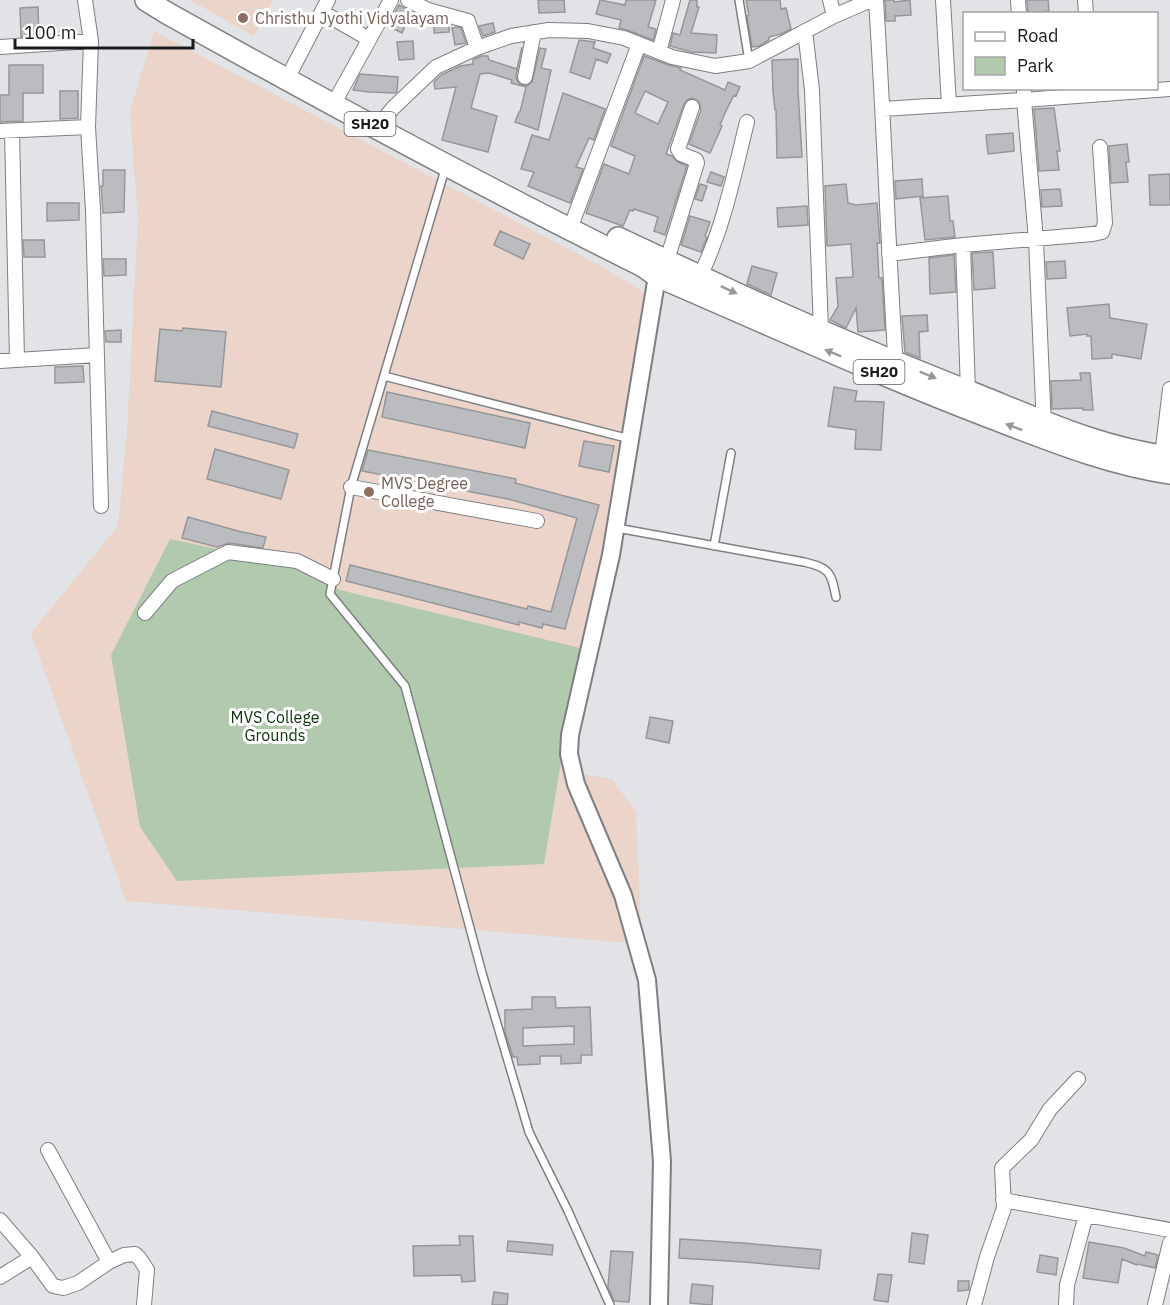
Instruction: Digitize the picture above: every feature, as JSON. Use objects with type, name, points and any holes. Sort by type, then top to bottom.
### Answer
[{"type":"main road","name":"SH20","points":[[146,0],[167,13],[290,73]]},
{"type":"main road","name":"SH20","points":[[173,0],[290,73],[572,223],[643,266],[700,276],[821,330],[969,410],[1044,430],[1084,437],[1164,464]]},
{"type":"main road","name":"SH20","points":[[381,123],[446,164],[572,223]]},
{"type":"main road","name":"SH20","points":[[662,268],[896,371],[968,391],[1044,430]]},
{"type":"street","points":[[85,0],[91,41],[88,127],[93,210],[101,506]]},
{"type":"street","points":[[336,99],[391,0]]},
{"type":"street","points":[[408,0],[428,10],[468,21],[477,48]]},
{"type":"street","points":[[659,52],[673,0]]},
{"type":"street","points":[[830,0],[834,16]]},
{"type":"street","points":[[381,123],[393,108],[436,67],[477,48],[511,36],[549,30],[588,31],[624,38],[672,57],[714,66],[749,61],[834,16],[871,0]]},
{"type":"street","points":[[876,0],[896,371]]},
{"type":"street","points":[[943,0],[949,105]]},
{"type":"street","points":[[290,73],[325,6],[369,39]]},
{"type":"street","points":[[805,31],[812,90],[821,330]]},
{"type":"street","points":[[525,77],[534,32]]},
{"type":"street","points":[[0,47],[91,41]]},
{"type":"street","points":[[572,223],[639,44]]},
{"type":"street","points":[[883,109],[949,105],[1024,94],[1144,90]]},
{"type":"street","points":[[1024,94],[1036,240],[1044,430]]},
{"type":"street","points":[[659,1305],[662,1161],[647,980],[623,895],[580,796],[569,754],[570,735],[611,555],[662,268],[697,163],[696,160],[681,154],[678,149],[692,107]]},
{"type":"street","points":[[700,276],[726,208],[747,122]]},
{"type":"street","points":[[17,360],[6,131],[88,127]]},
{"type":"street","points":[[889,254],[1102,232],[1105,223],[1100,147]]},
{"type":"street","points":[[963,245],[968,391]]},
{"type":"street","points":[[0,361],[97,356]]},
{"type":"street","points":[[1164,464],[1170,389]]},
{"type":"street","points":[[351,487],[537,521]]},
{"type":"street","points":[[145,613],[172,581],[228,552],[297,561],[333,579]]},
{"type":"street","points":[[974,1305],[1004,1208],[1002,1168],[1031,1140],[1050,1109],[1078,1079]]},
{"type":"street","points":[[48,1150],[109,1262]]},
{"type":"street","points":[[1004,1200],[1170,1230]]},
{"type":"street","points":[[1065,1305],[1067,1285],[1086,1215]]},
{"type":"street","points":[[0,1221],[32,1257],[53,1286],[63,1288],[78,1283],[109,1262],[124,1255],[135,1254],[147,1270],[144,1305]]},
{"type":"street","points":[[1155,1305],[1170,1243]]},
{"type":"street","points":[[0,1276],[32,1257]]},
{"type":"lane","points":[[739,0],[749,61]]},
{"type":"lane","points":[[446,164],[351,487],[330,594],[405,686],[482,972],[529,1132],[568,1211],[610,1305]]},
{"type":"lane","points":[[384,376],[630,439]]},
{"type":"lane","points":[[714,546],[731,453]]},
{"type":"lane","points":[[616,528],[822,566],[832,580],[836,597]]},
{"type":"shaded area","name":"Christhu Jyothi Vidyalayam","points":[[190,0],[273,0],[254,36]]},
{"type":"shaded area","name":"MVS Degree College","points":[[154,31],[597,264],[654,298],[569,772],[612,779],[636,812],[642,944],[126,901],[31,633],[118,526],[127,432],[138,219],[130,111]]},
{"type":"green space","name":"MVS College Grounds","points":[[170,539],[293,565],[340,590],[580,648],[544,864],[177,881],[140,827],[111,655]]},
{"type":"building","points":[[538,0],[564,0],[565,12],[539,13]]},
{"type":"building","points":[[600,0],[625,5],[626,0],[656,0],[648,27],[656,29],[653,40],[619,28],[621,20],[596,14]]},
{"type":"building","points":[[690,0],[697,0],[697,7],[699,7],[691,33],[717,35],[716,53],[691,52],[670,46],[673,33],[680,35]]},
{"type":"building","points":[[746,0],[780,0],[781,9],[786,8],[791,29],[769,37],[769,40],[759,46],[752,47]]},
{"type":"building","points":[[885,0],[894,0],[894,2],[910,0],[911,15],[895,16],[895,21],[886,21]]},
{"type":"building","points":[[1027,0],[1048,0],[1049,11],[1028,12]]},
{"type":"building","points":[[399,5],[411,12],[402,33],[387,26]]},
{"type":"building","points":[[38,7],[39,35],[21,37],[20,8]]},
{"type":"building","points":[[434,23],[449,25],[449,32],[434,33]]},
{"type":"building","points":[[493,23],[495,32],[483,36],[479,26]]},
{"type":"building","points":[[452,28],[461,28],[466,43],[455,45]]},
{"type":"building","points":[[579,40],[595,42],[593,48],[611,54],[607,63],[596,59],[590,79],[570,72]]},
{"type":"building","points":[[413,41],[414,59],[399,60],[397,42]]},
{"type":"building","points":[[522,47],[516,76],[520,84],[527,86],[532,82],[540,48],[546,49],[541,68],[551,70],[538,130],[515,122],[526,87],[489,73],[480,74],[471,108],[497,116],[488,152],[442,140],[456,87],[435,89],[434,82],[441,75],[460,66],[473,64],[473,60],[481,56],[488,56],[489,60],[517,69]]},
{"type":"building","points":[[644,56],[681,68],[680,70],[725,90],[728,82],[740,87],[725,113],[710,153],[689,144],[701,110],[699,102],[695,99],[691,98],[684,104],[666,154],[687,166],[665,235],[654,231],[658,217],[634,209],[630,210],[623,226],[586,213],[604,164],[629,174],[635,156],[611,146]],"holes":[[[645,91],[668,102],[658,124],[635,113]]]},
{"type":"building","points":[[798,59],[802,157],[777,158],[772,60]]},
{"type":"building","points":[[9,65],[43,65],[43,93],[23,93],[23,121],[0,122],[0,95],[9,95]]},
{"type":"building","points":[[360,74],[398,77],[397,92],[353,90]]},
{"type":"building","points":[[60,91],[78,91],[78,118],[60,119]]},
{"type":"building","points":[[563,93],[605,109],[594,140],[589,138],[576,167],[583,169],[570,203],[528,186],[534,172],[521,169],[532,135],[549,140]]},
{"type":"building","points":[[1054,108],[1060,151],[1057,151],[1059,170],[1039,171],[1034,109]]},
{"type":"building","points":[[1013,133],[1014,151],[988,154],[986,135]]},
{"type":"building","points":[[1127,144],[1128,182],[1111,183],[1109,146]]},
{"type":"building","points":[[103,170],[125,170],[124,212],[103,213],[101,186],[103,186]]},
{"type":"building","points":[[711,172],[724,177],[721,186],[707,182]]},
{"type":"building","points":[[1170,174],[1170,205],[1150,205],[1149,175]]},
{"type":"building","points":[[922,179],[923,196],[896,199],[895,181]]},
{"type":"building","points":[[700,184],[707,186],[702,201],[695,199]]},
{"type":"building","points":[[846,184],[848,203],[856,205],[877,203],[880,243],[877,243],[879,278],[882,278],[885,330],[858,332],[856,308],[846,328],[830,320],[838,306],[836,278],[853,277],[851,244],[827,246],[825,186]]},
{"type":"building","points":[[1060,189],[1062,206],[1042,207],[1041,190]]},
{"type":"building","points":[[948,196],[950,221],[953,221],[955,237],[925,240],[920,198]]},
{"type":"building","points":[[47,203],[79,203],[79,220],[47,221]]},
{"type":"building","points":[[807,206],[808,225],[778,227],[777,208]]},
{"type":"building","points":[[690,216],[710,222],[701,252],[681,245]]},
{"type":"building","points":[[500,231],[530,244],[523,259],[494,245]]},
{"type":"building","points":[[23,240],[44,240],[45,257],[24,257]]},
{"type":"building","points":[[993,252],[995,288],[974,290],[972,253]]},
{"type":"building","points":[[954,255],[956,292],[930,294],[929,258]]},
{"type":"building","points":[[103,259],[126,259],[126,275],[104,276]]},
{"type":"building","points":[[1065,261],[1066,278],[1047,279],[1046,262]]},
{"type":"building","points":[[752,266],[777,273],[771,295],[747,284]]},
{"type":"building","points":[[1109,304],[1110,318],[1147,324],[1141,359],[1112,354],[1112,358],[1092,359],[1091,336],[1087,334],[1070,336],[1067,308]]},
{"type":"building","points":[[927,315],[928,331],[919,332],[920,358],[905,352],[902,316]]},
{"type":"building","points":[[183,328],[226,332],[221,387],[155,381],[160,329],[182,331]]},
{"type":"building","points":[[121,330],[121,342],[106,342],[105,331]]},
{"type":"building","points":[[83,366],[84,382],[55,383],[55,367]]},
{"type":"building","points":[[1080,373],[1090,373],[1093,410],[1052,409],[1051,381],[1081,380]]},
{"type":"building","points":[[834,387],[857,391],[855,401],[884,402],[881,450],[855,449],[856,430],[828,426]]},
{"type":"building","points":[[387,392],[530,423],[525,448],[382,417]]},
{"type":"building","points":[[212,411],[298,434],[294,448],[208,426]]},
{"type":"building","points":[[584,441],[614,446],[609,472],[579,466]]},
{"type":"building","points":[[215,449],[289,470],[281,499],[207,479]]},
{"type":"building","points":[[368,450],[516,479],[515,483],[599,505],[565,629],[543,624],[542,628],[519,622],[519,625],[346,581],[350,565],[527,609],[528,606],[551,612],[577,518],[508,499],[362,471]]},
{"type":"building","points":[[188,517],[266,537],[263,548],[229,543],[217,547],[182,538]]},
{"type":"building","points":[[650,717],[673,721],[669,743],[646,738]]},
{"type":"building","points":[[532,997],[555,997],[556,1008],[590,1007],[592,1055],[581,1055],[581,1063],[561,1064],[561,1056],[540,1056],[540,1064],[518,1065],[517,1057],[513,1057],[505,1032],[505,1010],[532,1009]],"holes":[[[574,1026],[574,1044],[523,1046],[523,1028]]]},
{"type":"building","points":[[912,1233],[928,1235],[924,1264],[909,1262]]},
{"type":"building","points":[[459,1236],[473,1236],[475,1281],[462,1282],[461,1275],[414,1276],[413,1246],[460,1245]]},
{"type":"building","points":[[680,1239],[821,1250],[819,1269],[679,1258]]},
{"type":"building","points":[[508,1241],[553,1245],[552,1255],[507,1251]]},
{"type":"building","points":[[1089,1242],[1124,1248],[1145,1256],[1146,1252],[1158,1255],[1155,1268],[1137,1265],[1122,1259],[1118,1283],[1083,1278]]},
{"type":"building","points":[[611,1251],[633,1252],[629,1302],[614,1301],[608,1287]]},
{"type":"building","points":[[1040,1255],[1058,1258],[1056,1275],[1037,1272]]},
{"type":"building","points":[[878,1274],[892,1275],[888,1302],[874,1300]]},
{"type":"building","points":[[958,1281],[969,1281],[969,1290],[958,1291]]},
{"type":"building","points":[[692,1284],[713,1286],[712,1305],[690,1303]]},
{"type":"building","points":[[494,1292],[508,1294],[507,1305],[492,1305]]},
{"type":"place","name":"Christhu Jyothi Vidyalayam","points":[[243,18]]},
{"type":"place","name":"MVS Degree College","points":[[369,492]]}]
